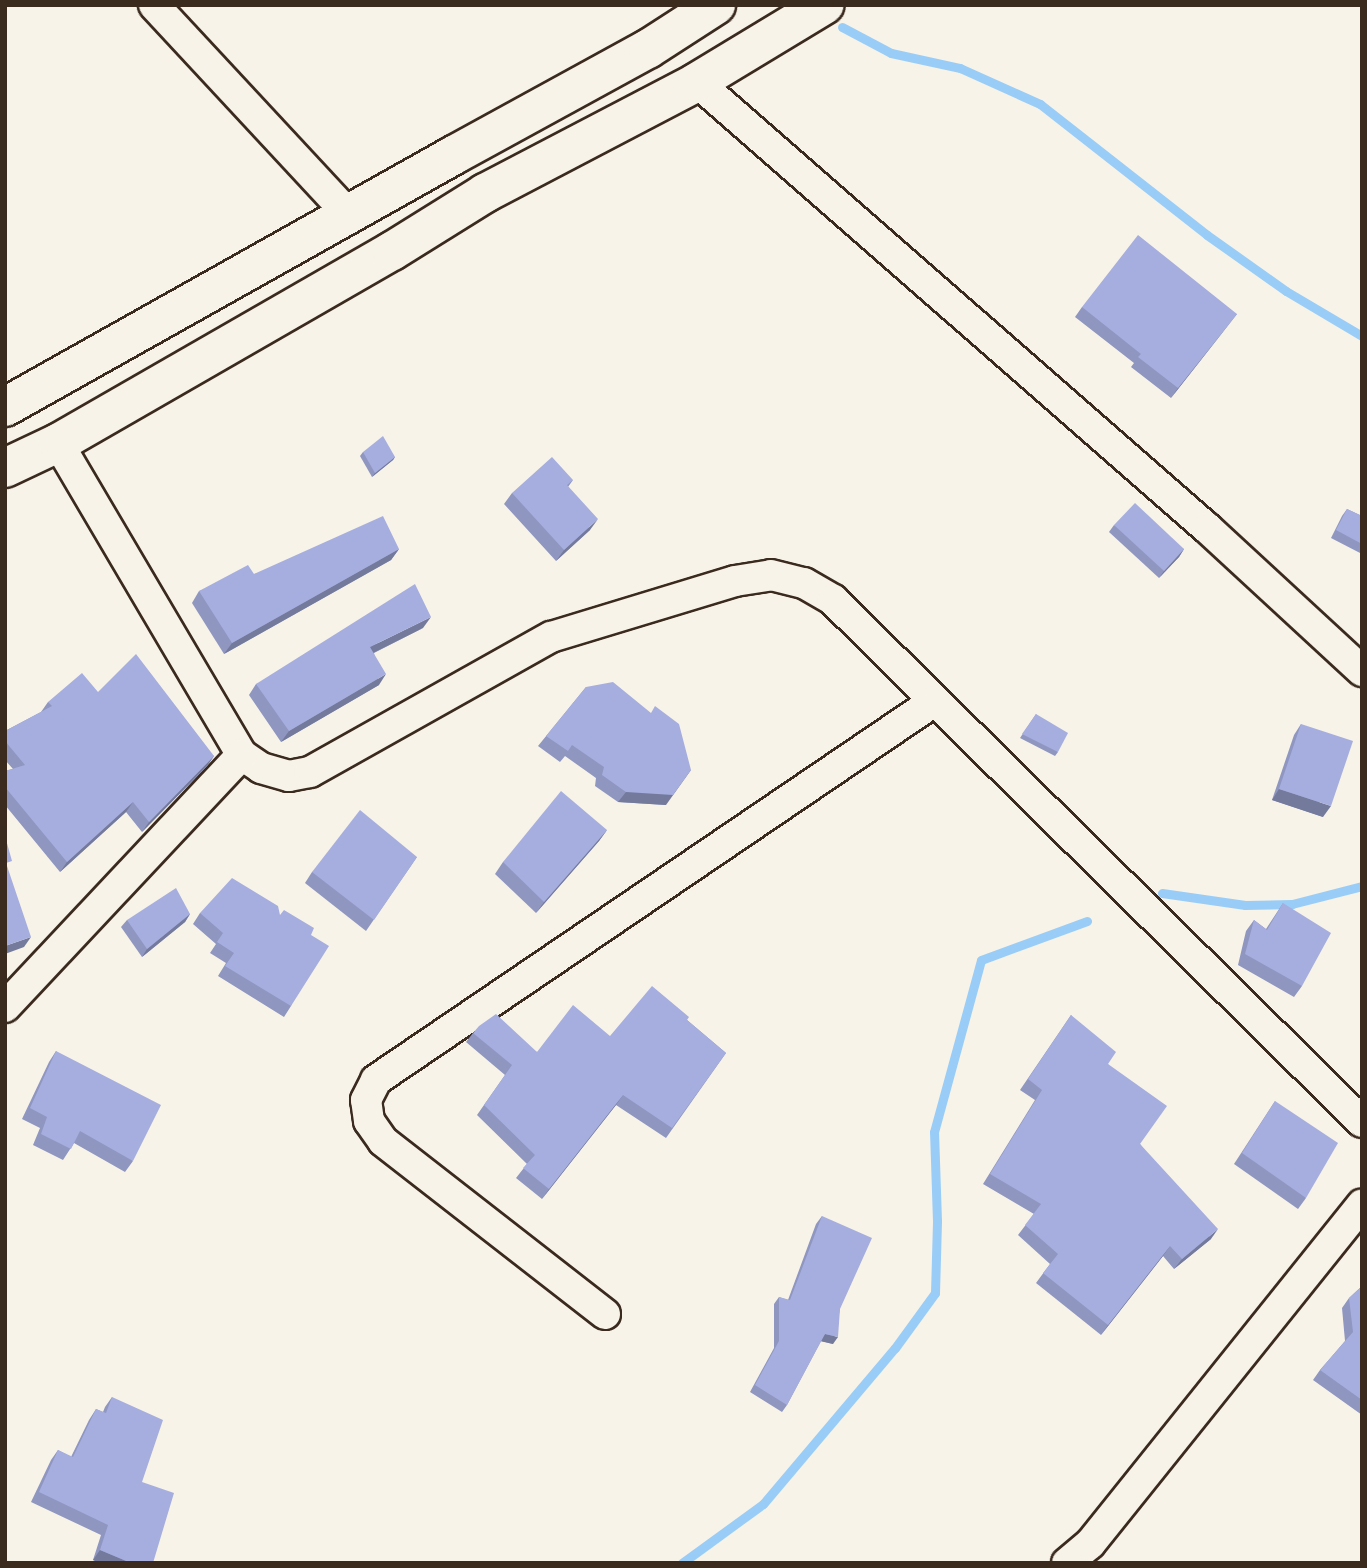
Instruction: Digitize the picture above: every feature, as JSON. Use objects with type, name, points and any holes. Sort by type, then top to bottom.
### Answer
[{"type":"street","points":[[154,5],[349,215]]},
{"type":"street","points":[[5,407],[648,49],[716,5]]},
{"type":"street","points":[[5,468],[58,443],[392,251],[485,193],[697,82],[824,5]]},
{"type":"street","points":[[697,82],[1196,519],[1362,671]]},
{"type":"street","points":[[58,443],[242,755],[261,768],[289,776],[310,772],[551,637],[735,581],[771,575],[804,583],[833,600],[933,702],[1362,1122]]},
{"type":"street","points":[[605,1314],[383,1141],[369,1121],[366,1100],[376,1080],[933,702]]},
{"type":"street","points":[[5,1007],[242,755]]},
{"type":"street","points":[[1067,1563],[1090,1544],[1362,1205]]},
{"type":"building","points":[[1138,235],[1237,314],[1178,388],[1138,357],[1141,354],[1082,307]]},
{"type":"building","points":[[383,436],[395,457],[375,473],[363,452]]},
{"type":"building","points":[[552,457],[573,480],[567,485],[598,519],[564,550],[512,493]]},
{"type":"building","points":[[1135,503],[1184,549],[1164,571],[1114,525]]},
{"type":"building","points":[[1347,509],[1362,516],[1362,544],[1336,530]]},
{"type":"building","points":[[383,516],[399,549],[232,643],[199,591],[248,565],[254,574]]},
{"type":"building","points":[[415,584],[431,617],[370,647],[386,674],[289,731],[256,684]]},
{"type":"building","points":[[136,654],[214,756],[149,822],[133,802],[67,862],[5,787],[5,771],[25,765],[5,741],[5,731],[52,706],[48,702],[82,673],[98,692]]},
{"type":"building","points":[[613,682],[651,713],[655,706],[679,724],[691,770],[673,795],[626,792],[602,775],[604,767],[572,745],[568,751],[546,736],[586,687]]},
{"type":"building","points":[[1036,714],[1068,733],[1058,752],[1022,734]]},
{"type":"building","points":[[1301,724],[1353,741],[1331,806],[1279,789]]},
{"type":"building","points":[[561,791],[607,830],[544,902],[503,862]]},
{"type":"building","points":[[360,810],[417,857],[374,920],[312,872]]},
{"type":"building","points":[[5,836],[12,861],[6,863],[31,937],[5,946]]},
{"type":"building","points":[[232,878],[278,906],[280,915],[284,910],[314,928],[311,935],[329,946],[291,1006],[225,966],[234,953],[217,942],[223,933],[200,913]]},
{"type":"building","points":[[176,888],[190,914],[147,949],[127,920]]},
{"type":"building","points":[[1283,903],[1331,933],[1302,986],[1245,954],[1254,920],[1267,930]]},
{"type":"building","points":[[652,986],[726,1053],[672,1128],[623,1095],[549,1189],[523,1168],[535,1155],[484,1105],[512,1065],[473,1033],[496,1014],[537,1052],[573,1005],[610,1036]]},
{"type":"building","points":[[1071,1015],[1116,1052],[1108,1064],[1167,1106],[1140,1144],[1218,1229],[1182,1259],[1170,1246],[1108,1325],[1043,1273],[1058,1254],[1025,1225],[1041,1204],[990,1174],[1042,1090],[1028,1079]]},
{"type":"building","points":[[56,1051],[161,1105],[133,1161],[80,1131],[71,1149],[41,1134],[47,1117],[30,1108]]},
{"type":"building","points":[[1275,1101],[1338,1143],[1306,1198],[1242,1153]]},
{"type":"building","points":[[822,1216],[872,1238],[840,1309],[838,1337],[825,1334],[787,1405],[755,1385],[779,1341],[779,1297],[790,1300]]},
{"type":"building","points":[[1362,1286],[1362,1400],[1320,1370],[1353,1332],[1349,1298]]},
{"type":"building","points":[[112,1397],[163,1420],[142,1482],[174,1493],[153,1563],[131,1563],[100,1550],[108,1525],[39,1492],[58,1450],[73,1457],[96,1409],[106,1413]]},
{"type":"waterway","points":[[842,27],[891,53],[960,68],[1040,104],[1207,235],[1286,291],[1362,336]]},
{"type":"waterway","points":[[1162,893],[1245,905],[1292,904],[1362,886]]},
{"type":"waterway","points":[[682,1563],[763,1504],[895,1348],[935,1293],[937,1221],[934,1132],[981,960],[1087,921]]}]
